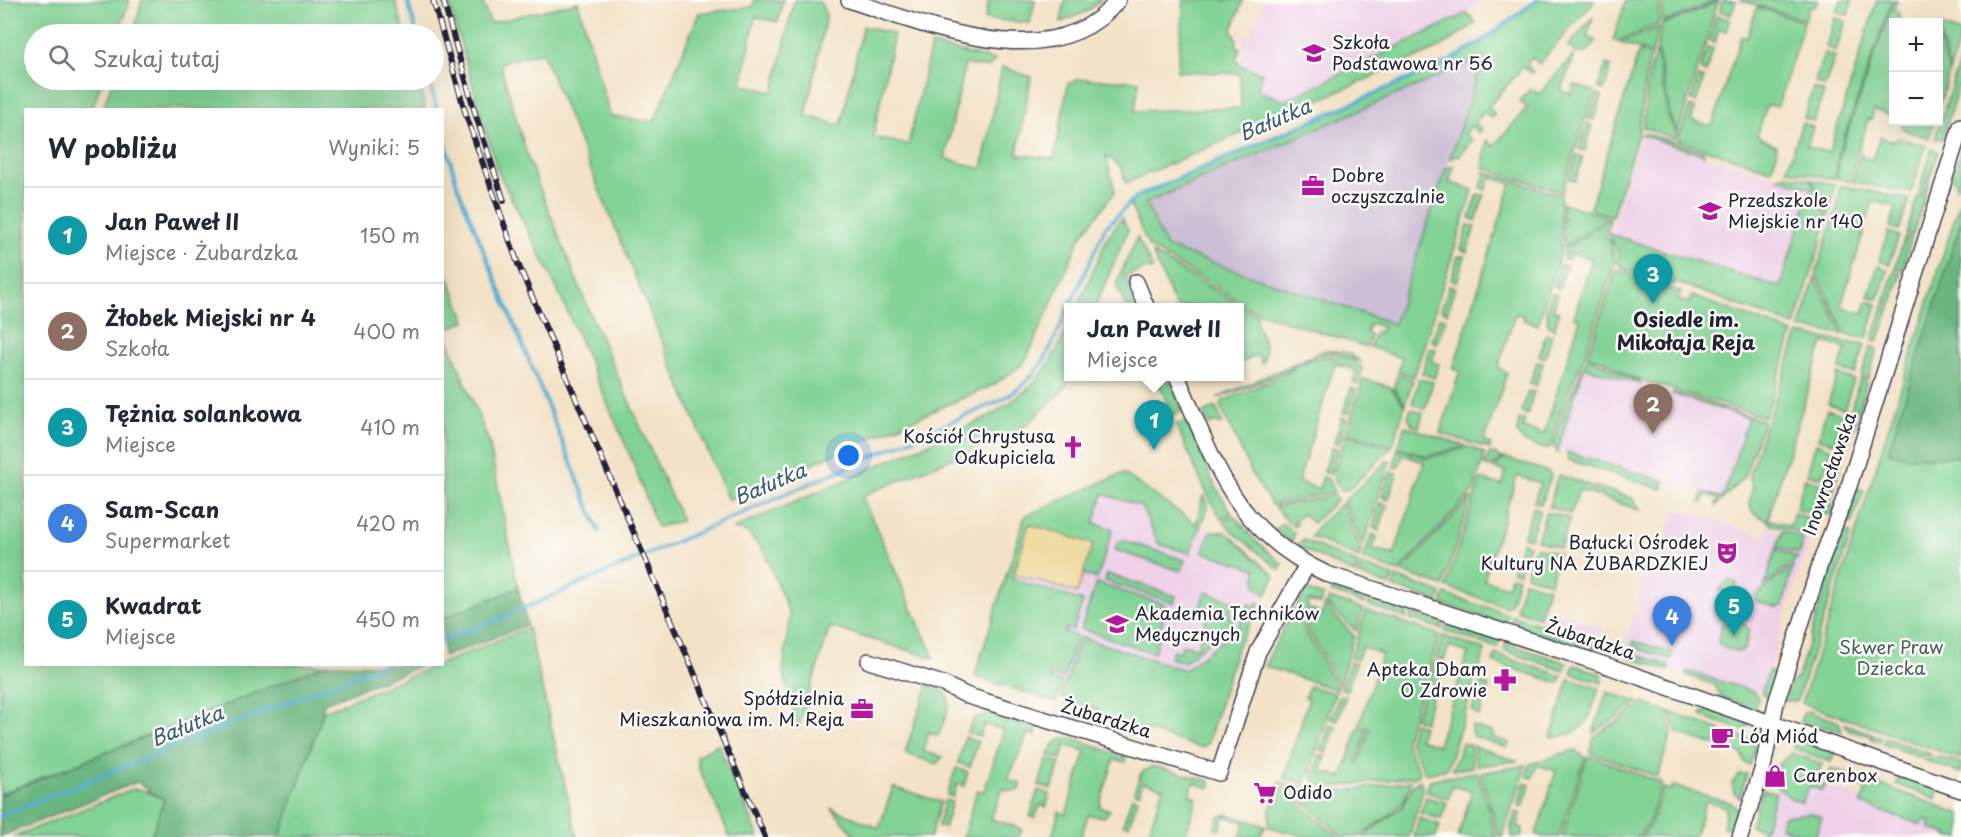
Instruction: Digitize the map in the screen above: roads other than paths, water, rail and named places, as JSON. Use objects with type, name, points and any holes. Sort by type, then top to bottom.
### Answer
[{"type":"street","points":[[849,0],[977,37],[1036,42],[1067,38],[1104,15],[1118,0]]},
{"type":"street","name":"Inowrocławska","points":[[1740,837],[1763,766],[1772,723],[1821,561],[1849,486],[1961,126]]},
{"type":"street","points":[[1136,282],[1145,303]]},
{"type":"street","name":"Żubardzka","points":[[1179,381],[1216,465],[1235,500],[1271,541],[1308,565],[1327,574],[1608,666],[1961,790]]},
{"type":"street","name":"Żubardzka","points":[[869,661],[943,684],[968,696],[1219,773],[1258,652],[1308,565]]},
{"type":"waterway","points":[[407,0],[414,24]]},
{"type":"waterway","name":"Bałutka","points":[[1071,303],[1105,228],[1136,197],[1450,61],[1482,41],[1537,0]]},
{"type":"waterway","points":[[432,90],[436,108]]},
{"type":"waterway","points":[[444,137],[458,188],[599,531]]},
{"type":"waterway","name":"Bałutka","points":[[444,640],[511,614],[1001,400],[1036,372],[1044,361],[1064,317]]},
{"type":"waterway","name":"Bałutka","points":[[0,816],[379,666]]},
{"type":"railway","points":[[433,0],[440,24]]},
{"type":"railway","points":[[443,0],[476,116],[504,201]]},
{"type":"railway","points":[[444,38],[467,118],[518,264],[765,837]]},
{"type":"place","name":"Szkoła Podstawowa nr 56","points":[[1314,53]]},
{"type":"place","name":"Dobre oczyszczalnie","points":[[1313,186]]},
{"type":"place","name":"Przedszkole Miejskie nr 140","points":[[1710,211]]},
{"type":"place","name":"Tężnia solankowa","points":[[1653,304]]},
{"type":"place","name":"Żłobek Miejski nr 4","points":[[1653,434]]},
{"type":"place","name":"Kościół Chrystusa Odkupiciela","points":[[1073,447]]},
{"type":"place","name":"Jan Paweł II","points":[[1154,450]]},
{"type":"place","name":"Bałucki Ośrodek Kultury NA ŻUBARDZKIEJ","points":[[1727,553]]},
{"type":"place","name":"Akademia Techników Medycznych","points":[[1117,624]]},
{"type":"place","name":"Kwadrat","points":[[1734,636]]},
{"type":"place","name":"Sam-Scan","points":[[1672,646]]},
{"type":"place","name":"Apteka Dbam O Zdrowie","points":[[1505,680]]},
{"type":"place","name":"Spółdzielnia Mieszkaniowa im. M. Reja","points":[[862,709]]},
{"type":"place","name":"Lód Miód","points":[[1722,737]]},
{"type":"place","name":"Carenbox","points":[[1775,776]]},
{"type":"place","name":"Odido","points":[[1265,793]]},
{"type":"district","name":"Osiedle im. Mikołaja Reja","points":[[1686,332]]},
{"type":"park label","name":"Skwer Praw Dziecka","points":[[1891,658]]}]
